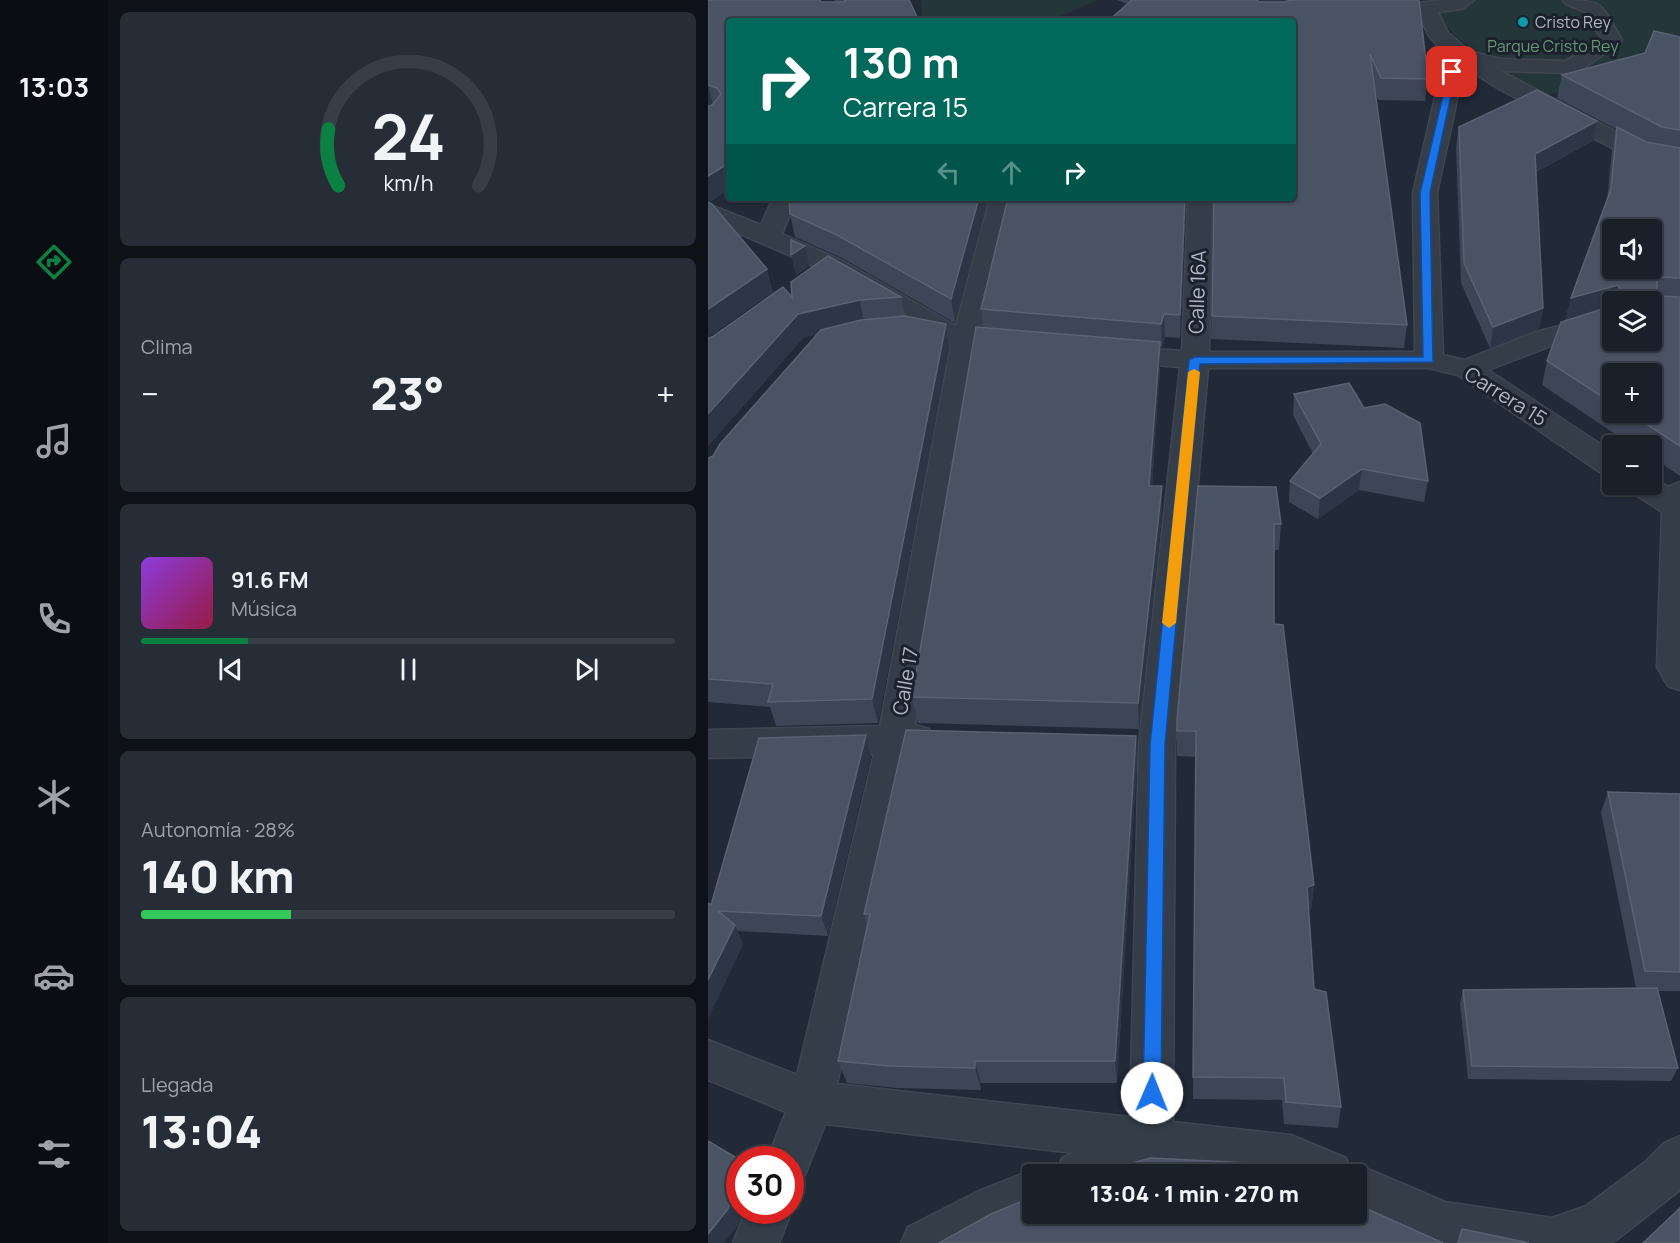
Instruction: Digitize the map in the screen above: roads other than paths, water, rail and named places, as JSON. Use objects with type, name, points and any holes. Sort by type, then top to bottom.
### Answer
[{"type":"street","points":[[1391,8],[1426,9],[1455,5],[1464,0]]},
{"type":"street","points":[[1456,53],[1500,65],[1570,67],[1612,40],[1593,8],[1573,0]]},
{"type":"street","points":[[1426,9],[1439,36],[1456,53],[1507,84],[1649,158],[1680,163]]},
{"type":"street","points":[[1429,360],[1425,193],[1456,53]]},
{"type":"street","points":[[769,236],[784,201]]},
{"type":"street","name":"Calle 17","points":[[795,1146],[812,1102],[895,739],[966,341],[1001,201]]},
{"type":"street","name":"Calle 16A","points":[[1151,1140],[1157,745],[1195,360],[1200,201]]},
{"type":"street","points":[[708,211],[769,236],[822,271],[966,341]]},
{"type":"street","points":[[1467,369],[1546,338],[1602,323]]},
{"type":"street","points":[[876,332],[909,329],[966,341],[1046,348]]},
{"type":"street","name":"Carrera 15","points":[[1092,352],[1195,360],[1429,360],[1467,369],[1602,459]]},
{"type":"street","points":[[1662,493],[1678,500],[1674,667],[1680,677]]},
{"type":"street","points":[[708,744],[895,739],[943,740]]},
{"type":"street","points":[[1121,744],[1157,745]]},
{"type":"street","points":[[708,1060],[812,1102],[1291,1157],[1307,1164]]},
{"type":"street","points":[[1104,1164],[1130,1154],[1151,1140]]},
{"type":"street","points":[[1367,1191],[1444,1226],[1552,1241],[1600,1224],[1661,1178],[1680,1158]]},
{"type":"street","points":[[924,1243],[995,1207],[1022,1197]]},
{"type":"street","points":[[756,1243],[763,1224]]},
{"type":"place","name":"Cristo Rey","points":[[1523,22]]},
{"type":"park label","name":"Parque Cristo Rey","points":[[1553,46]]}]
